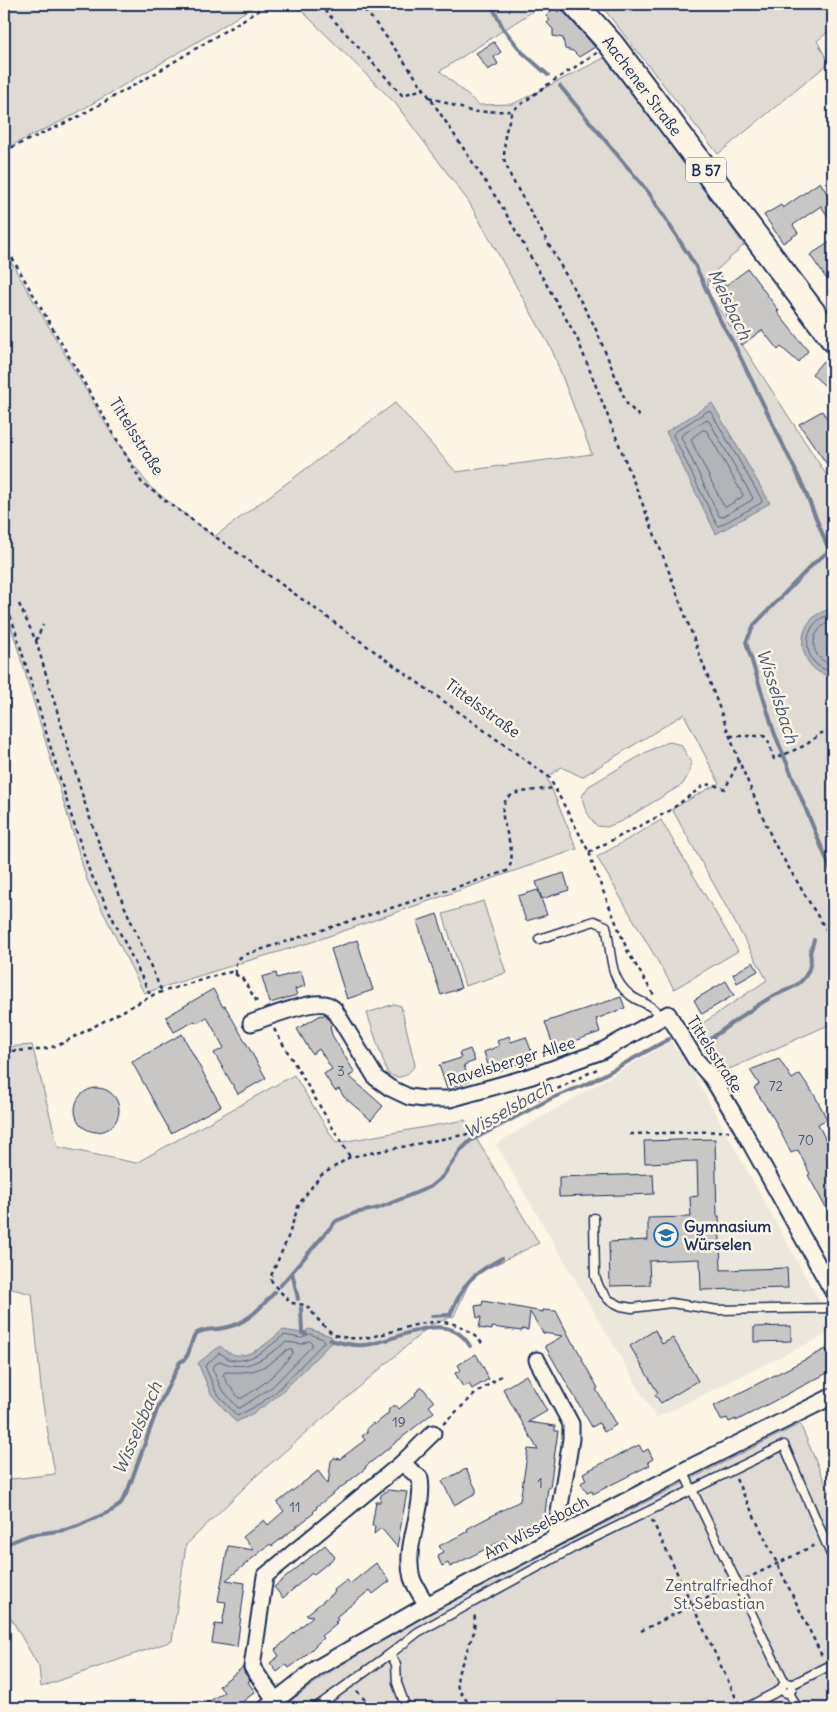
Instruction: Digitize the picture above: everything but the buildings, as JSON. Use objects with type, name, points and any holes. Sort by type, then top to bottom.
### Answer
[{"type":"main road","name":"Aachener Straße","points":[[574,4],[611,44],[833,339]]},
{"type":"street","name":"Ravelsberger Allee","points":[[251,1023],[309,1005],[322,1003],[329,1005],[334,1009],[376,1078],[390,1088],[409,1097],[450,1099],[532,1076],[602,1051],[665,1016]]},
{"type":"street","name":"Tittelsstraße","points":[[665,1016],[696,1060],[712,1078],[742,1128],[833,1292]]},
{"type":"street","points":[[536,1360],[571,1424],[555,1537]]},
{"type":"street","name":"Am Wisselsbach","points":[[271,1705],[317,1668],[427,1605],[683,1471],[833,1396]]},
{"type":"street","points":[[271,1705],[252,1667],[265,1576],[402,1463],[433,1433]]},
{"type":"street","points":[[402,1463],[420,1478],[422,1491],[410,1559],[412,1579],[427,1605]]},
{"type":"lane","points":[[539,939],[594,922],[606,926],[614,974],[618,983],[628,994],[665,1016]]},
{"type":"lane","points":[[594,1218],[595,1277],[600,1289],[609,1300],[621,1306],[632,1308],[671,1303],[718,1310],[833,1308]]},
{"type":"lane","points":[[315,1708],[418,1632],[573,1548],[784,1445],[833,1559]]},
{"type":"lane","points":[[683,1471],[797,1708]]},
{"type":"lane","points":[[390,1654],[396,1664],[397,1683],[406,1708]]},
{"type":"lane","points":[[746,1708],[830,1666]]},
{"type":"path","points":[[4,151],[82,115],[269,4]]},
{"type":"path","points":[[318,4],[402,95],[424,90]]},
{"type":"path","points":[[360,4],[382,31],[429,97],[501,205],[578,338],[665,561],[739,760],[774,843],[833,939]]},
{"type":"path","points":[[429,97],[473,112],[512,111],[547,85],[611,44]]},
{"type":"path","points":[[512,111],[505,134],[504,159],[512,177],[594,325],[627,404],[640,417]]},
{"type":"path","name":"Tittelsstraße","points":[[4,244],[142,483],[549,777],[589,852],[628,952],[665,1016]]},
{"type":"path","points":[[4,601],[14,626],[89,870],[151,996]]},
{"type":"path","points":[[19,604],[36,641],[86,808],[108,871],[162,992]]},
{"type":"path","points":[[36,641],[43,625]]},
{"type":"path","points":[[730,736],[764,736],[768,740],[774,759],[806,745],[821,733],[833,733]]},
{"type":"path","points":[[589,852],[669,811],[703,786],[711,784],[725,789],[739,760]]},
{"type":"path","points":[[236,974],[235,962],[244,955],[507,871],[512,865],[512,850],[503,817],[504,804],[513,794],[555,788]]},
{"type":"path","points":[[4,1051],[40,1050],[59,1045],[151,996],[231,972],[242,978],[350,1157]]},
{"type":"path","points":[[482,1343],[458,1325],[444,1322],[426,1323],[372,1337],[355,1339],[334,1335],[306,1305],[291,1303],[270,1278],[287,1240],[299,1204],[320,1176],[350,1157],[468,1134],[603,1066]]},
{"type":"path","points":[[630,1134],[724,1132],[742,1128]]},
{"type":"path","points":[[433,1433],[474,1394],[501,1376]]},
{"type":"path","points":[[732,1470],[830,1666]]},
{"type":"path","points":[[648,1512],[741,1708]]},
{"type":"path","points":[[472,1602],[475,1608],[474,1632],[457,1681],[458,1689],[472,1708]]},
{"type":"path","points":[[351,1683],[372,1708]]},
{"type":"shaded area","name":"Gymnasium Würselen","points":[[671,1041],[676,1051],[681,1051],[833,1326],[833,1331],[656,1418],[496,1144]]},
{"type":"green space","points":[[4,4],[257,4],[212,33],[68,118],[4,149]]},
{"type":"green space","points":[[295,4],[544,4],[440,71],[479,105],[513,104],[608,56],[744,245],[707,279],[708,292],[833,485],[833,1023],[725,1071],[697,1027],[767,980],[672,809],[719,783],[684,714],[582,777],[561,767],[547,778],[577,849],[312,942],[144,993],[87,880],[11,626],[4,609],[4,250],[114,438],[150,487],[214,537],[395,403],[456,472],[592,454],[552,350],[469,202],[395,103]]},
{"type":"green space","points":[[600,4],[832,4],[833,28],[817,41],[829,63],[718,154]]},
{"type":"green space","points":[[670,742],[681,745],[691,762],[689,773],[683,784],[622,821],[607,827],[597,826],[587,812],[582,796],[589,786],[645,753]]},
{"type":"green space","points":[[661,820],[738,951],[674,989],[597,857]]},
{"type":"green space","points":[[483,901],[506,973],[465,986],[443,914]]},
{"type":"green space","points":[[394,1004],[401,1006],[415,1065],[406,1075],[399,1077],[395,1077],[387,1072],[367,1013]]},
{"type":"green space","points":[[32,1045],[58,1147],[136,1163],[294,1075],[336,1143],[465,1120],[539,1243],[472,1276],[454,1316],[431,1325],[255,1477],[186,1545],[172,1641],[41,1687],[39,1667],[4,1606],[7,1605],[4,1586],[4,1480],[55,1474],[42,1398],[32,1294],[4,1287],[4,1047]]},
{"type":"green space","name":"Zentralfriedhof St. Sebastian","points":[[800,1424],[833,1501],[833,1708],[282,1708],[339,1666],[431,1612]]},
{"type":"water","points":[[712,403],[770,503],[716,534],[666,432]]},
{"type":"water","points":[[829,609],[833,610],[833,676],[823,674],[814,669],[804,653],[803,643],[804,633],[808,624],[815,616]]},
{"type":"water","points":[[309,1329],[331,1336],[333,1341],[276,1397],[236,1422],[211,1394],[198,1363],[220,1346],[237,1355],[244,1355],[258,1349],[283,1330],[302,1333]]},
{"type":"waterway","name":"Meisbach","points":[[491,4],[503,28],[522,52],[548,75]]},
{"type":"waterway","name":"Meisbach","points":[[560,86],[649,193],[695,265],[722,324],[733,342],[803,486],[833,560]]},
{"type":"waterway","name":"Wisselsbach","points":[[829,551],[814,563],[754,625],[746,642],[774,732],[833,875]]},
{"type":"waterway","name":"Wisselsbach","points":[[688,1029],[694,1028],[700,1042],[705,1043],[760,1004],[798,984],[809,970],[810,953],[814,940]]},
{"type":"waterway","name":"Wisselsbach","points":[[280,1286],[336,1221],[355,1213],[379,1208],[430,1187],[443,1176],[460,1151],[470,1141],[552,1098],[589,1083],[669,1039]]},
{"type":"waterway","points":[[432,1316],[450,1315],[464,1287],[470,1280],[483,1269],[502,1258]]},
{"type":"waterway","points":[[292,1272],[298,1299]]},
{"type":"waterway","name":"Wisselsbach","points":[[4,1545],[29,1535],[65,1530],[78,1526],[120,1505],[128,1490],[158,1407],[180,1362],[186,1357],[194,1336],[203,1330],[224,1328],[240,1323],[252,1315],[275,1292]]},
{"type":"waterway","points":[[301,1308],[302,1333],[306,1334]]},
{"type":"waterway","points":[[330,1340],[351,1345],[364,1345],[377,1343],[421,1329],[435,1327],[448,1329],[460,1334],[470,1346]]},
{"type":"place","name":"Gymnasium Würselen","points":[[666,1235]]}]
